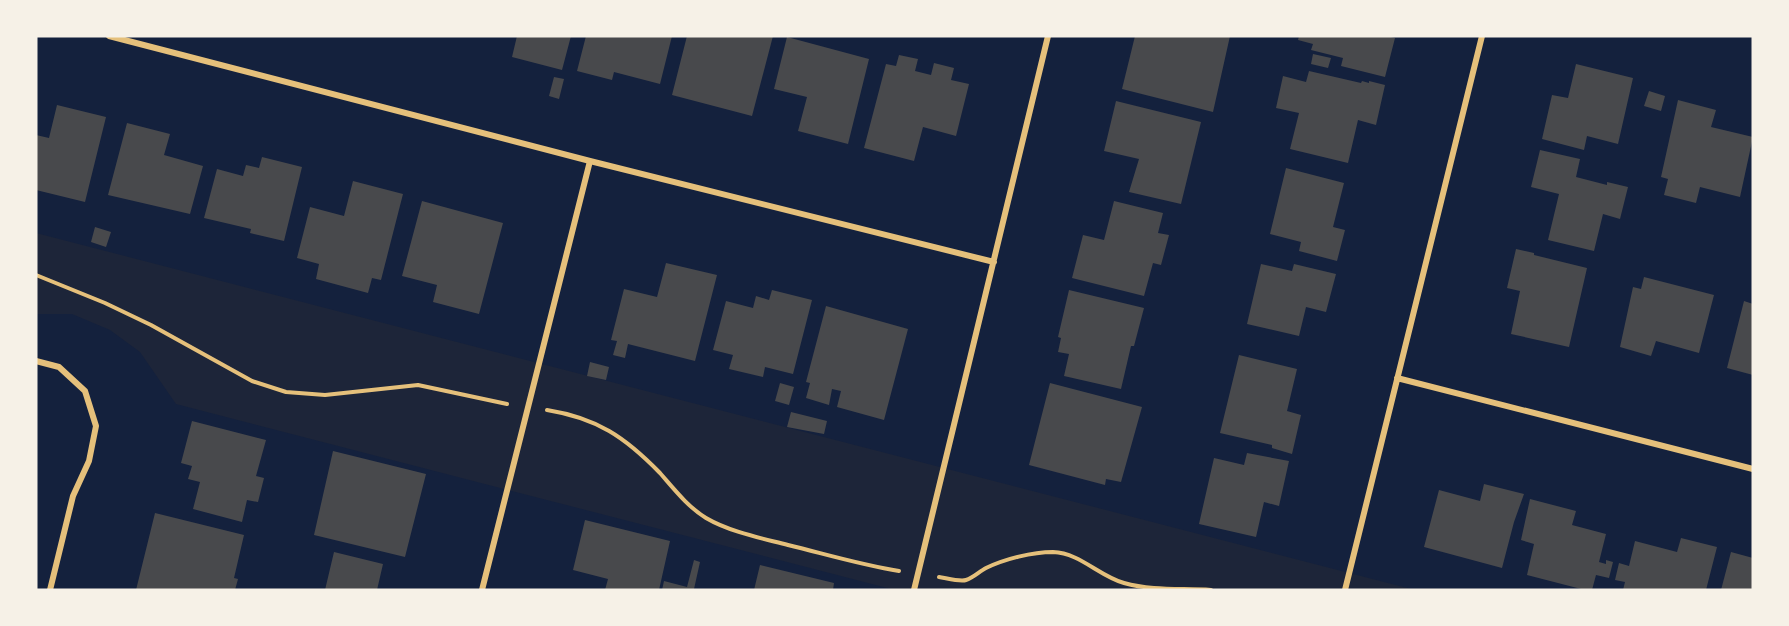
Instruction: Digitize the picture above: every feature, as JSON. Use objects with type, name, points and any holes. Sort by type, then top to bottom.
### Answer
[{"type":"street","points":[[109,36],[590,161],[994,262]]},
{"type":"street","points":[[914,590],[1048,36]]},
{"type":"street","points":[[1345,590],[1482,36]]},
{"type":"street","points":[[482,590],[590,161]]},
{"type":"street","points":[[36,361],[59,367],[85,392],[96,426],[89,461],[73,496],[50,590]]},
{"type":"street","points":[[1396,378],[1753,469]]},
{"type":"path","points":[[36,275],[105,303],[151,325],[252,381],[286,392],[325,395],[418,386],[482,400],[570,414],[595,422],[613,433],[648,461],[686,502],[706,518],[762,538],[874,567],[966,580],[991,566],[1014,558],[1052,552],[1065,553],[1108,577],[1123,582],[1161,589],[1211,590]]},
{"type":"shaded area","points":[[36,233],[1415,590],[895,590],[176,404],[140,352],[110,330],[72,314],[36,314]]},
{"type":"building","points":[[517,36],[571,36],[562,70],[512,57]]},
{"type":"building","points":[[586,36],[672,36],[660,84],[614,72],[612,80],[577,71]]},
{"type":"building","points":[[687,36],[773,36],[752,116],[672,95]]},
{"type":"building","points":[[1135,36],[1230,36],[1213,112],[1122,89]]},
{"type":"building","points":[[1299,36],[1387,36],[1395,38],[1385,77],[1341,66],[1343,58],[1311,50],[1313,44],[1298,40]]},
{"type":"building","points":[[787,37],[869,59],[848,144],[798,131],[807,97],[774,89]]},
{"type":"building","points":[[1313,54],[1331,58],[1328,68],[1311,64]]},
{"type":"building","points":[[899,55],[918,59],[915,71],[931,75],[934,63],[954,68],[951,80],[969,84],[956,136],[923,127],[914,161],[864,148],[886,64],[896,66]]},
{"type":"building","points":[[1576,64],[1633,78],[1618,144],[1587,136],[1584,150],[1542,139],[1552,95],[1568,98]]},
{"type":"building","points":[[1309,71],[1361,83],[1362,81],[1369,83],[1369,81],[1385,85],[1376,125],[1358,120],[1348,163],[1290,149],[1299,113],[1276,108],[1283,76],[1306,82]]},
{"type":"building","points":[[554,77],[564,79],[559,99],[549,96]]},
{"type":"building","points":[[1649,91],[1665,96],[1661,111],[1644,106]]},
{"type":"building","points":[[1678,100],[1716,110],[1711,127],[1753,137],[1740,197],[1700,187],[1696,203],[1664,195],[1668,179],[1661,177]]},
{"type":"building","points":[[1116,101],[1201,122],[1181,204],[1129,192],[1139,159],[1104,151]]},
{"type":"building","points":[[57,105],[106,117],[85,202],[36,190],[36,135],[49,138]]},
{"type":"building","points":[[127,123],[170,134],[164,155],[203,166],[190,214],[108,195]]},
{"type":"building","points":[[1540,150],[1580,159],[1576,177],[1607,185],[1607,182],[1628,187],[1620,219],[1603,214],[1594,251],[1548,240],[1559,194],[1531,187]]},
{"type":"building","points":[[262,157],[302,167],[284,241],[250,233],[251,229],[204,218],[217,169],[243,176],[246,165],[259,168]]},
{"type":"building","points":[[1286,168],[1344,183],[1333,227],[1345,230],[1337,261],[1299,251],[1301,242],[1270,234]]},
{"type":"building","points":[[353,181],[403,194],[381,280],[372,278],[368,293],[316,279],[319,264],[297,258],[310,207],[344,216]]},
{"type":"building","points":[[422,201],[503,223],[479,314],[433,302],[437,285],[402,276]]},
{"type":"building","points":[[1114,201],[1163,213],[1158,233],[1169,235],[1161,265],[1153,263],[1144,296],[1072,278],[1083,235],[1104,240]]},
{"type":"building","points":[[95,227],[111,232],[106,247],[91,242]]},
{"type":"building","points":[[1516,249],[1587,268],[1569,347],[1511,334],[1520,291],[1507,288]]},
{"type":"building","points":[[666,263],[717,275],[695,361],[628,344],[625,358],[613,355],[617,341],[611,340],[624,289],[657,297]]},
{"type":"building","points":[[1261,264],[1292,271],[1294,264],[1336,274],[1326,312],[1306,307],[1299,336],[1247,324]]},
{"type":"building","points":[[1644,277],[1714,295],[1699,353],[1656,341],[1651,356],[1620,347],[1633,287],[1641,289]]},
{"type":"building","points":[[772,290],[812,300],[793,374],[765,367],[763,377],[729,369],[733,355],[713,350],[726,301],[753,308],[756,296],[769,300]]},
{"type":"building","points":[[1069,290],[1144,308],[1134,346],[1131,346],[1121,389],[1064,376],[1069,354],[1058,352],[1061,338],[1058,337]]},
{"type":"building","points":[[1744,301],[1753,304],[1753,375],[1727,368]]},
{"type":"building","points":[[826,306],[908,329],[884,420],[837,407],[841,391],[832,389],[829,405],[806,398],[810,383],[806,382]]},
{"type":"building","points":[[1239,355],[1297,369],[1287,411],[1301,415],[1292,454],[1272,448],[1272,445],[1220,433]]},
{"type":"building","points":[[590,362],[609,367],[606,380],[587,376]]},
{"type":"building","points":[[780,383],[794,387],[789,405],[775,401]]},
{"type":"building","points":[[1050,383],[1142,407],[1121,482],[1106,479],[1105,485],[1029,465]]},
{"type":"building","points":[[791,412],[827,421],[824,434],[787,427]]},
{"type":"building","points":[[192,421],[266,440],[256,476],[264,478],[258,502],[247,500],[242,522],[193,509],[200,482],[188,479],[192,466],[181,463]]},
{"type":"building","points":[[333,451],[426,474],[405,557],[314,535]]},
{"type":"building","points":[[1247,453],[1289,461],[1279,506],[1264,502],[1256,537],[1199,524],[1214,458],[1244,465]]},
{"type":"building","points":[[1484,484],[1524,494],[1502,568],[1424,547],[1439,490],[1480,501]]},
{"type":"building","points":[[1530,499],[1576,511],[1572,525],[1606,534],[1599,562],[1606,564],[1606,560],[1613,562],[1609,578],[1596,575],[1592,590],[1585,590],[1527,575],[1534,544],[1521,540]]},
{"type":"building","points":[[155,513],[244,535],[234,578],[238,579],[235,590],[136,590]]},
{"type":"building","points":[[585,520],[670,541],[659,590],[605,590],[608,579],[573,570]]},
{"type":"building","points":[[1681,538],[1717,547],[1706,590],[1623,590],[1625,582],[1615,580],[1619,563],[1629,566],[1635,541],[1677,552]]},
{"type":"building","points":[[334,552],[383,564],[377,590],[325,590]]},
{"type":"building","points":[[1731,552],[1753,558],[1753,590],[1721,590]]},
{"type":"building","points":[[694,560],[700,562],[694,589],[662,590],[664,581],[687,587]]},
{"type":"building","points":[[760,565],[834,583],[833,590],[754,590]]}]
